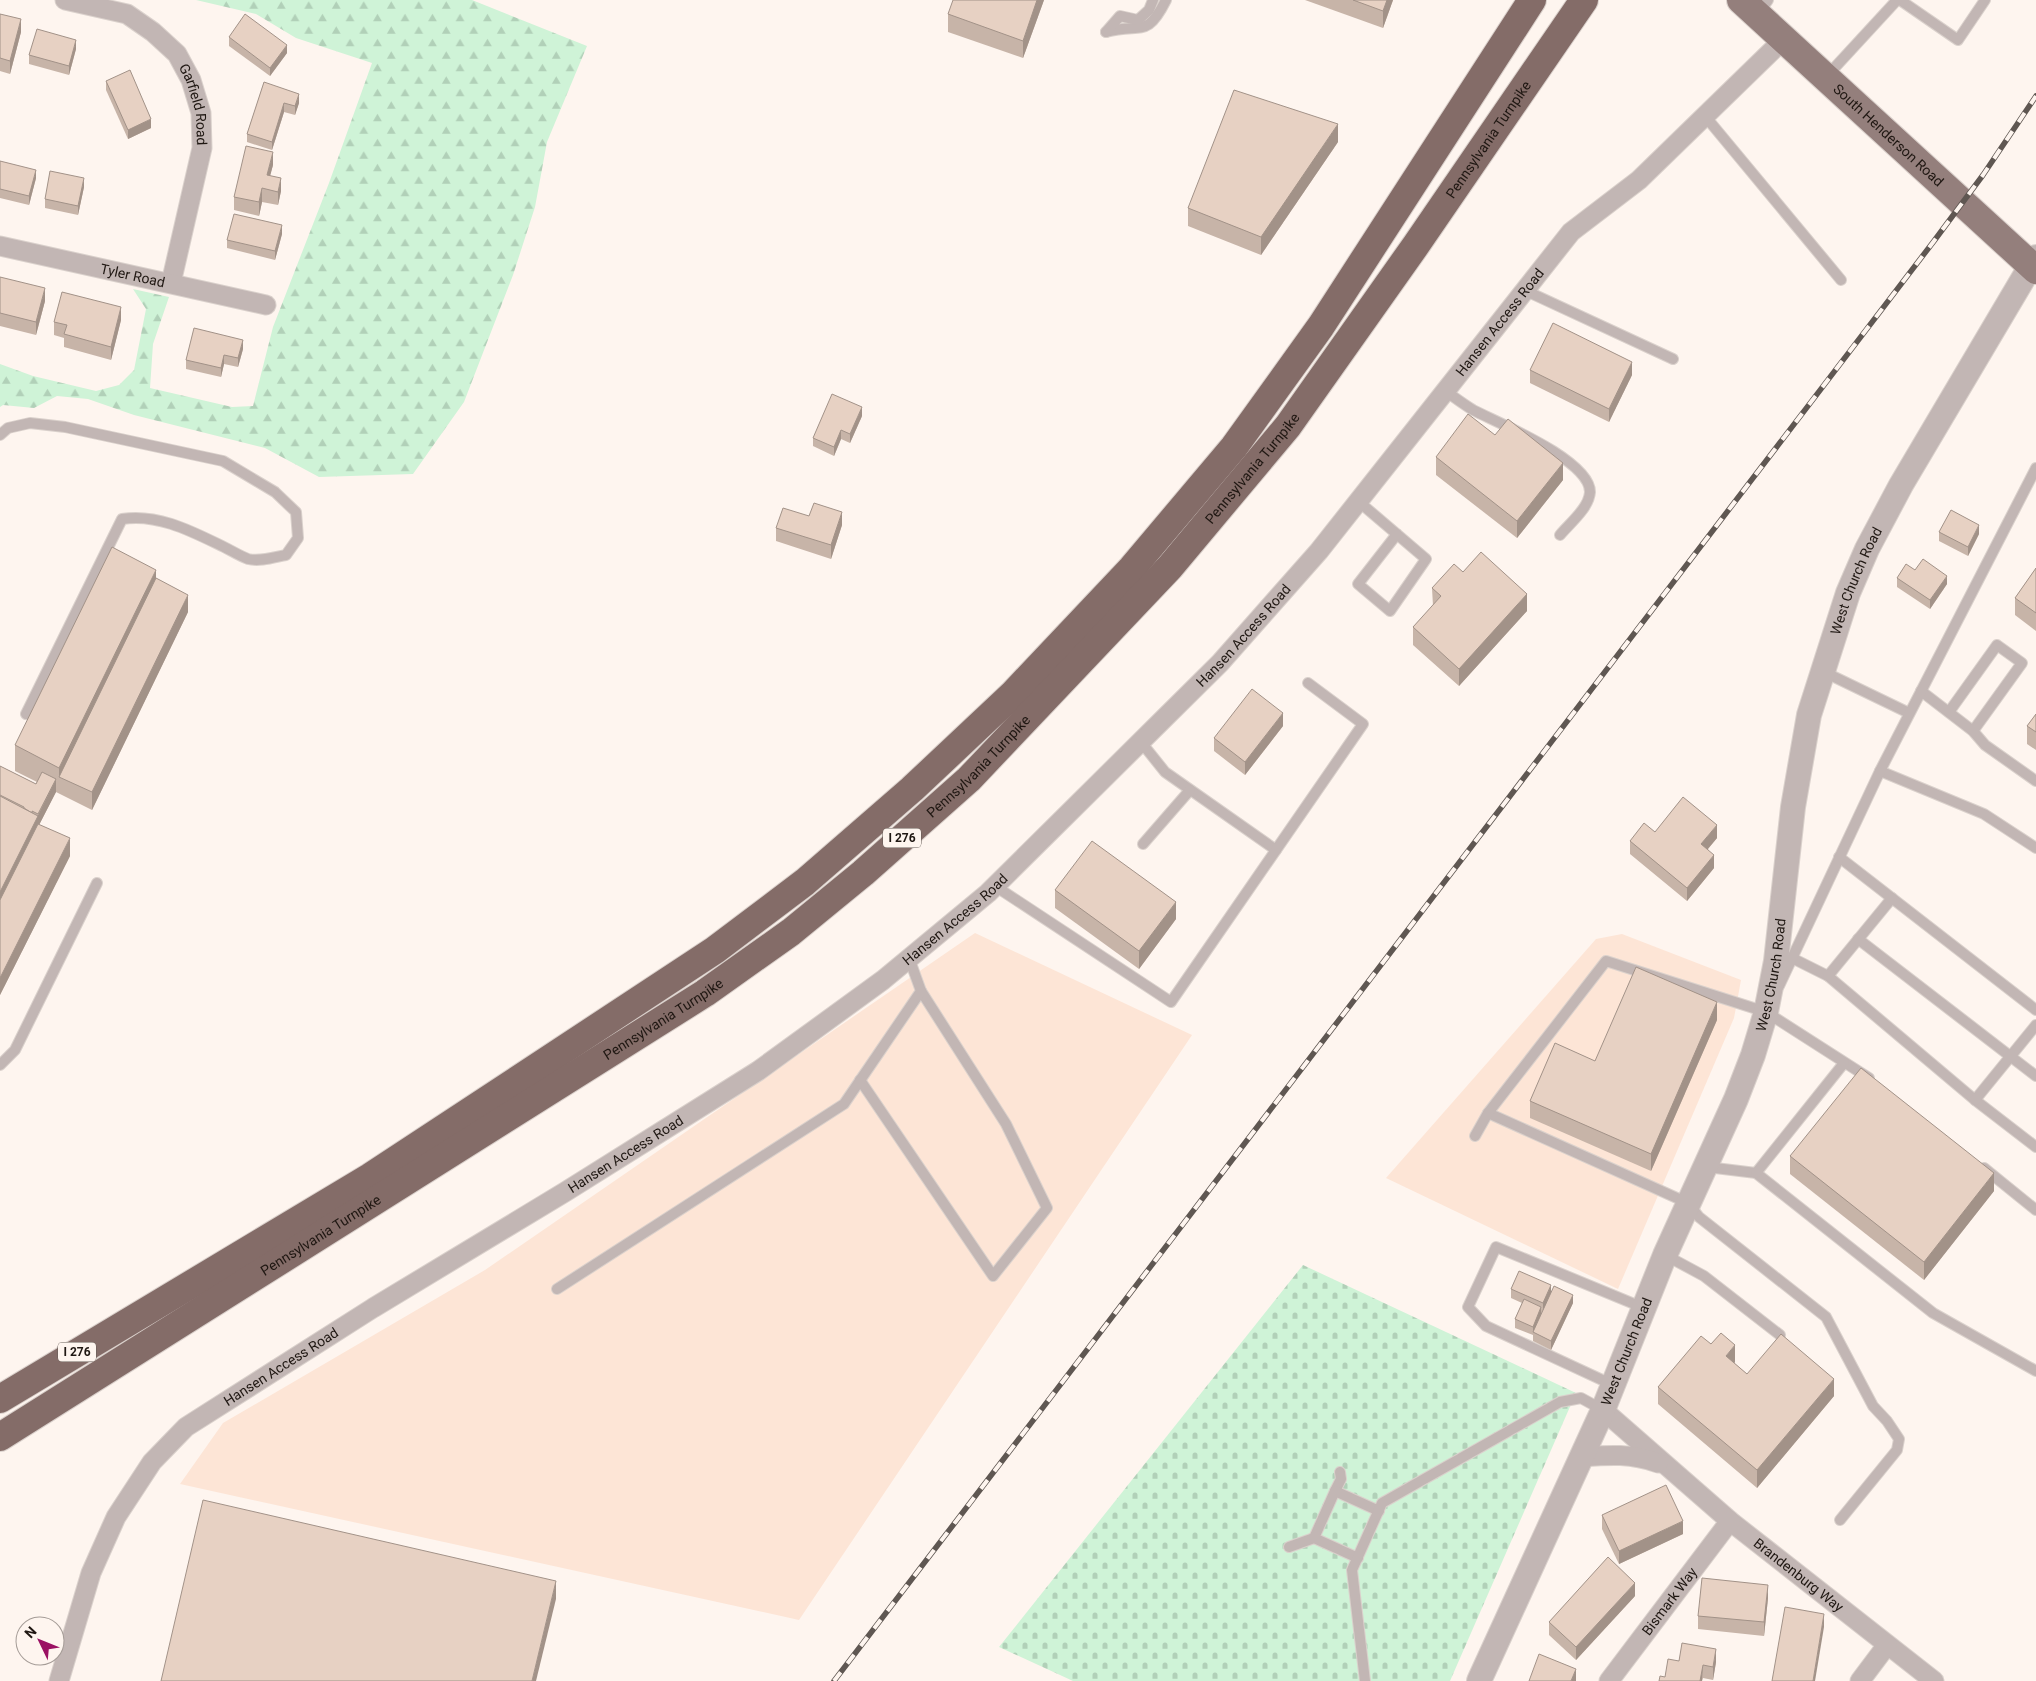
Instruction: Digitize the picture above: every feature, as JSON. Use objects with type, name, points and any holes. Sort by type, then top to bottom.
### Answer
[{"type":"highway","name":"Pennsylvania Turnpike","points":[[6,1394],[370,1176],[715,950],[806,882],[912,789],[1019,688],[1132,568],[1234,447],[1321,326],[1532,0]]},
{"type":"highway","name":"Pennsylvania Turnpike","points":[[0,1437],[705,993],[791,932],[863,873],[962,785],[1057,688],[1170,567],[1288,426],[1416,245],[1584,0]]},
{"type":"main road","name":"South Henderson Road","points":[[1756,5],[1784,39],[2034,265]]},
{"type":"street","name":"Garfield Road","points":[[65,0],[127,14],[153,32],[176,54],[190,80],[201,113],[202,148],[171,284]]},
{"type":"street","name":"Hansen Access Road","points":[[59,1681],[91,1573],[116,1517],[152,1462],[186,1427],[373,1308],[758,1071],[909,958],[995,886],[1220,663],[1319,551],[1444,390],[1572,232],[1639,180],[1784,39]]},
{"type":"street","name":"Tyler Road","points":[[0,246],[266,305]]},
{"type":"street","name":"West Church Road","points":[[1479,1681],[1602,1410],[1688,1203],[1707,1167],[1736,1099],[1766,1012],[1781,926],[1800,762],[1809,715],[1845,602],[1867,548],[1901,485],[2034,265]]},
{"type":"street","name":"Brandenburg Way","points":[[1602,1410],[1730,1522],[1934,1681]]},
{"type":"street","name":"Brandenburg Way","points":[[1581,1457],[1640,1456],[1666,1466]]},
{"type":"street","name":"Bismark Way","points":[[1609,1681],[1730,1522]]},
{"type":"street","points":[[1860,1681],[1887,1645]]},
{"type":"lane","points":[[1153,0],[1150,10],[1138,20],[1120,16],[1106,32],[1120,28],[1138,30],[1156,20],[1166,0]]},
{"type":"lane","points":[[1826,78],[1899,0],[1958,40],[1985,0]]},
{"type":"lane","points":[[1705,116],[1841,280]]},
{"type":"lane","points":[[1524,290],[1673,359]]},
{"type":"lane","points":[[1444,390],[1472,409],[1552,449],[1576,468],[1586,480],[1590,491],[1587,504],[1560,535]]},
{"type":"lane","points":[[0,435],[8,428],[30,422],[65,427],[223,461],[275,492],[296,512],[298,538],[286,555],[266,559],[249,559],[198,534],[157,519],[122,519],[26,714]]},
{"type":"lane","points":[[1766,1012],[1794,959],[1839,857],[1880,771],[2036,468]]},
{"type":"lane","points":[[1358,501],[1426,559],[1390,611],[1358,584],[1396,534]]},
{"type":"lane","points":[[1949,712],[1997,645],[2022,663],[1973,731]]},
{"type":"lane","points":[[1822,671],[1909,713]]},
{"type":"lane","points":[[995,886],[1171,1002],[1363,724],[1308,683]]},
{"type":"lane","points":[[1921,691],[1973,731],[1985,745],[2036,781]]},
{"type":"lane","points":[[1141,742],[1165,772],[1276,850]]},
{"type":"lane","points":[[1880,771],[1984,814],[2036,848]]},
{"type":"lane","points":[[1143,844],[1190,790]]},
{"type":"lane","points":[[1839,857],[2036,1010]]},
{"type":"lane","points":[[0,1065],[15,1050],[97,883]]},
{"type":"lane","points":[[1828,976],[1892,898]]},
{"type":"lane","points":[[1858,939],[2036,1076]]},
{"type":"lane","points":[[860,1080],[993,1276],[1047,1208],[1006,1124],[921,990],[909,958]]},
{"type":"lane","points":[[1794,959],[1828,976],[1975,1100],[2036,1147]]},
{"type":"lane","points":[[1475,1136],[1488,1113],[1606,960],[1766,1012],[1876,1083]]},
{"type":"lane","points":[[557,1289],[844,1104],[921,990]]},
{"type":"lane","points":[[1975,1100],[2036,1025]]},
{"type":"lane","points":[[1756,1172],[1844,1063]]},
{"type":"lane","points":[[1488,1113],[1688,1203],[1700,1217],[1826,1317],[1873,1406],[1894,1430],[1899,1439],[1897,1450],[1840,1520]]},
{"type":"lane","points":[[1974,1160],[2036,1210]]},
{"type":"lane","points":[[1707,1167],[1756,1172],[1933,1313],[2036,1371]]},
{"type":"lane","points":[[1612,1385],[1486,1326],[1468,1307],[1496,1246],[1644,1308]]},
{"type":"lane","points":[[1666,1255],[1704,1276],[1780,1335]]},
{"type":"lane","points":[[1365,1681],[1352,1570],[1382,1503],[1560,1402],[1581,1398],[1602,1410]]},
{"type":"lane","points":[[1314,1538],[1341,1479],[1340,1472]]},
{"type":"lane","points":[[1336,1491],[1379,1511]]},
{"type":"lane","points":[[1290,1546],[1314,1538],[1358,1558]]},
{"type":"shaded area","points":[[975,933],[1192,1035],[799,1620],[180,1484],[223,1423],[485,1270]]},
{"type":"shaded area","points":[[1622,934],[1741,980],[1734,1018],[1618,1289],[1386,1178],[1596,939]]},
{"type":"green space","points":[[196,0],[472,0],[587,46],[547,142],[535,207],[513,275],[464,402],[413,474],[319,477],[265,448],[134,415],[88,399],[57,396],[34,408],[3,405],[0,407],[0,364],[33,376],[96,391],[119,385],[134,370],[146,309],[133,289],[169,297],[153,344],[150,388],[232,407],[253,406],[273,327],[329,183],[372,63],[296,38],[256,14]]},
{"type":"green space","points":[[1303,1265],[1576,1393],[1450,1681],[1073,1681],[999,1647]]},
{"type":"building","points":[[953,0],[1037,0],[1023,41],[948,14]]},
{"type":"building","points":[[1353,0],[1387,0],[1383,11]]},
{"type":"building","points":[[0,14],[21,19],[10,61],[0,58]]},
{"type":"building","points":[[245,14],[287,45],[270,68],[229,37]]},
{"type":"building","points":[[37,29],[76,40],[69,66],[29,55]]},
{"type":"building","points":[[130,70],[151,119],[128,130],[106,81]]},
{"type":"building","points":[[264,82],[299,94],[295,106],[284,103],[272,142],[247,134]]},
{"type":"building","points":[[1234,90],[1338,124],[1261,237],[1188,208]]},
{"type":"building","points":[[246,146],[273,152],[267,175],[281,178],[278,192],[262,188],[259,202],[234,197]]},
{"type":"building","points":[[0,161],[36,170],[29,196],[0,189]]},
{"type":"building","points":[[50,171],[84,178],[78,206],[45,199]]},
{"type":"building","points":[[234,214],[282,225],[275,251],[227,240]]},
{"type":"building","points":[[0,277],[45,288],[36,322],[0,313]]},
{"type":"building","points":[[62,292],[121,307],[111,347],[64,334],[67,325],[54,322]]},
{"type":"building","points":[[1553,323],[1632,362],[1609,409],[1530,370]]},
{"type":"building","points":[[194,328],[243,340],[238,358],[224,355],[221,368],[186,360]]},
{"type":"building","points":[[832,394],[862,407],[850,434],[841,430],[834,447],[813,438]]},
{"type":"building","points":[[1468,414],[1495,435],[1508,419],[1563,463],[1517,521],[1436,457]]},
{"type":"building","points":[[814,503],[842,512],[831,545],[776,528],[783,508],[809,516]]},
{"type":"building","points":[[1951,510],[1979,525],[1968,547],[1939,532]]},
{"type":"building","points":[[112,547],[156,570],[59,768],[15,745]]},
{"type":"building","points":[[1481,552],[1527,594],[1459,669],[1413,627],[1441,596],[1432,588],[1454,564],[1463,572]]},
{"type":"building","points":[[1923,559],[1947,576],[1930,600],[1897,578],[1906,564],[1915,570]]},
{"type":"building","points":[[2036,568],[2036,613],[2015,598]]},
{"type":"building","points":[[156,578],[188,595],[92,792],[59,777]]},
{"type":"building","points":[[1252,689],[1283,713],[1245,762],[1214,738]]},
{"type":"building","points":[[2036,714],[2036,732],[2027,726]]},
{"type":"building","points":[[0,766],[36,784],[42,772],[56,779],[38,814],[32,811],[32,813],[0,795]]},
{"type":"building","points":[[0,796],[38,816],[0,892]]},
{"type":"building","points":[[1683,797],[1717,825],[1701,844],[1714,855],[1687,888],[1630,841],[1644,823],[1655,832]]},
{"type":"building","points":[[38,824],[70,838],[0,978],[0,900]]},
{"type":"building","points":[[1092,841],[1176,902],[1139,951],[1055,890]]},
{"type":"building","points":[[1636,967],[1717,1002],[1651,1154],[1530,1101],[1555,1043],[1595,1061]]},
{"type":"building","points":[[1861,1068],[1994,1173],[1924,1262],[1790,1156]]},
{"type":"building","points":[[1519,1271],[1551,1285],[1543,1303],[1511,1289]]},
{"type":"building","points":[[1554,1286],[1573,1295],[1551,1341],[1533,1332]]},
{"type":"building","points":[[1524,1299],[1541,1307],[1533,1327],[1515,1319]]},
{"type":"building","points":[[1721,1333],[1735,1345],[1726,1356],[1747,1374],[1781,1334],[1834,1379],[1757,1470],[1658,1387],[1701,1336],[1711,1344]]},
{"type":"building","points":[[1666,1485],[1683,1521],[1619,1551],[1602,1515]]},
{"type":"building","points":[[203,1500],[556,1581],[532,1681],[161,1681]]},
{"type":"building","points":[[1608,1557],[1635,1583],[1576,1647],[1549,1622]]},
{"type":"building","points":[[1702,1578],[1768,1585],[1764,1622],[1698,1616]]},
{"type":"building","points":[[1785,1607],[1824,1614],[1813,1681],[1772,1681]]},
{"type":"building","points":[[1682,1643],[1716,1649],[1713,1667],[1703,1665],[1700,1681],[1659,1681],[1660,1676],[1665,1677],[1668,1659],[1679,1661]]},
{"type":"building","points":[[1539,1654],[1576,1669],[1571,1681],[1529,1681]]},
{"type":"railway","points":[[834,1681],[1934,241],[1983,175],[2036,96]]}]
